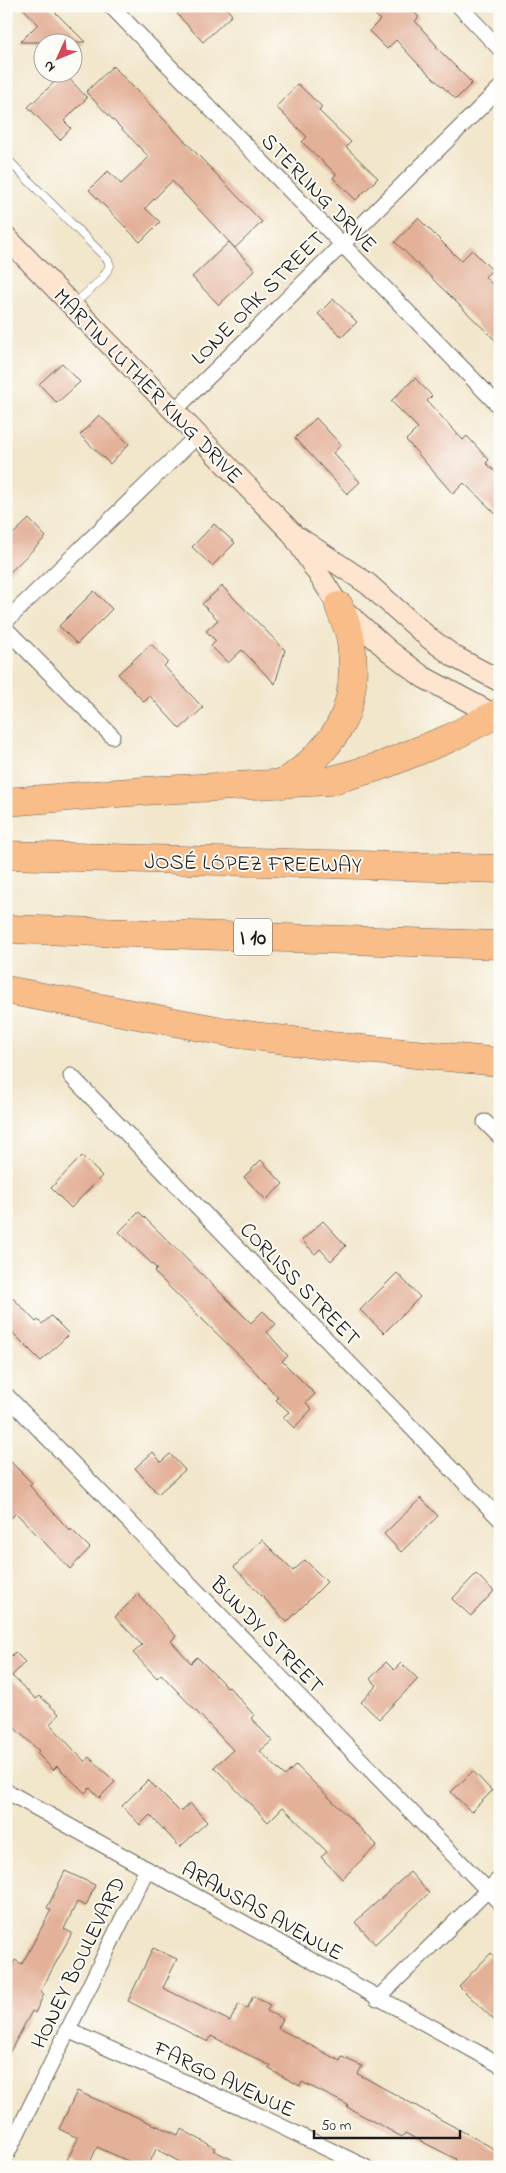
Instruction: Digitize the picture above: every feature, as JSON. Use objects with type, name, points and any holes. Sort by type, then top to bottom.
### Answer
[{"type":"highway","points":[[283,784],[305,768],[328,746],[341,728],[350,702],[352,673],[351,641],[339,606]]},
{"type":"highway","points":[[6,802],[143,791],[329,781],[381,766],[450,738],[498,715]]},
{"type":"highway","name":"JOSÉ LÓPEZ FREEWAY","points":[[6,855],[500,869]]},
{"type":"highway","name":"I 10","points":[[6,930],[500,944]]},
{"type":"highway","points":[[6,990],[232,1033],[331,1046],[500,1062]]},
{"type":"main road","name":"MARTIN LUTHER KING DRIVE","points":[[6,237],[292,533],[339,606],[388,650],[423,677],[498,715]]},
{"type":"main road","name":"MARTIN LUTHER KING DRIVE","points":[[292,533],[368,584],[428,638],[455,657],[500,680]]},
{"type":"street","name":"STERLING DRIVE","points":[[110,6],[500,407]]},
{"type":"street","points":[[459,6],[500,49]]},
{"type":"street","name":"LONE OAK STREET","points":[[174,411],[500,88]]},
{"type":"street","points":[[6,621],[198,435]]},
{"type":"street","points":[[6,629],[112,736]]},
{"type":"street","name":"CORLISS STREET","points":[[71,1076],[500,1520]]},
{"type":"street","points":[[485,1122],[500,1137]]},
{"type":"street","name":"BUNDY STREET","points":[[6,1395],[500,1903]]},
{"type":"street","name":"ARANSAS AVENUE","points":[[6,1791],[377,1999],[500,2065]]},
{"type":"street","name":"HONEY BOULEVARD","points":[[6,2156],[147,1869]]},
{"type":"street","points":[[377,1999],[500,1878]]},
{"type":"street","name":"FARGO AVENUE","points":[[67,2030],[241,2107],[365,2167]]},
{"type":"lane","points":[[6,158],[108,260],[110,266],[101,280],[72,306]]},
{"type":"building","points":[[21,6],[49,6],[75,32],[32,32],[32,42],[20,42],[38,24]]},
{"type":"building","points":[[185,6],[225,6],[232,15],[203,42],[177,14]]},
{"type":"building","points":[[367,6],[408,6],[419,17],[415,21],[436,47],[472,83],[456,99],[418,64],[396,40],[387,49],[369,31],[380,20]]},
{"type":"building","points":[[113,66],[262,222],[235,248],[172,181],[145,208],[160,222],[140,242],[89,190],[108,171],[121,184],[149,157],[86,92]]},
{"type":"building","points":[[54,82],[72,82],[87,98],[64,121],[71,128],[60,140],[28,107]]},
{"type":"building","points":[[298,84],[322,107],[319,111],[351,142],[346,147],[378,178],[356,200],[333,178],[336,174],[302,142],[307,137],[276,107]]},
{"type":"building","points":[[418,218],[461,261],[472,250],[492,270],[485,277],[500,292],[500,345],[395,242]]},
{"type":"building","points":[[229,242],[255,270],[219,305],[192,277]]},
{"type":"building","points":[[333,299],[357,322],[342,337],[318,314]]},
{"type":"building","points":[[62,363],[80,382],[57,403],[39,384]]},
{"type":"building","points":[[415,378],[432,396],[427,401],[463,440],[467,436],[489,460],[486,463],[500,476],[500,518],[464,483],[453,494],[406,440],[418,428],[391,401]]},
{"type":"building","points":[[99,415],[129,444],[110,464],[80,435]]},
{"type":"building","points":[[316,418],[341,445],[333,453],[360,482],[347,494],[295,438]]},
{"type":"building","points":[[29,519],[46,537],[6,576],[6,541]]},
{"type":"building","points":[[214,524],[235,543],[212,566],[192,547]]},
{"type":"building","points":[[222,586],[285,650],[275,684],[242,650],[228,663],[211,646],[216,641],[206,631],[218,620],[202,604]]},
{"type":"building","points":[[94,591],[112,609],[77,644],[59,626]]},
{"type":"building","points":[[151,644],[168,662],[164,666],[203,708],[180,729],[150,696],[144,702],[118,674]]},
{"type":"building","points":[[82,1156],[102,1176],[71,1208],[51,1188]]},
{"type":"building","points":[[261,1160],[283,1184],[266,1200],[244,1177]]},
{"type":"building","points":[[139,1212],[251,1323],[263,1311],[276,1324],[267,1332],[288,1356],[282,1361],[315,1394],[306,1403],[312,1409],[294,1428],[283,1417],[289,1412],[276,1400],[278,1398],[251,1367],[154,1272],[157,1269],[119,1232]]},
{"type":"building","points":[[323,1221],[346,1246],[331,1261],[320,1249],[315,1254],[302,1240]]},
{"type":"building","points":[[397,1273],[420,1297],[384,1333],[360,1310]]},
{"type":"building","points":[[6,1291],[36,1322],[38,1320],[42,1324],[51,1316],[69,1334],[41,1361],[6,1326]]},
{"type":"building","points":[[153,1452],[161,1462],[170,1454],[185,1470],[158,1494],[135,1468]]},
{"type":"building","points":[[6,1457],[32,1483],[29,1485],[70,1531],[71,1529],[90,1548],[70,1569],[16,1513],[6,1523]]},
{"type":"building","points":[[421,1498],[438,1516],[401,1552],[384,1534]]},
{"type":"building","points":[[262,1540],[293,1571],[305,1560],[327,1582],[287,1622],[234,1567]]},
{"type":"building","points":[[476,1574],[494,1591],[471,1616],[452,1599]]},
{"type":"building","points":[[138,1594],[176,1636],[171,1641],[191,1663],[197,1657],[229,1687],[254,1715],[251,1718],[272,1741],[260,1751],[285,1776],[296,1765],[377,1845],[342,1879],[321,1857],[327,1852],[283,1807],[268,1822],[214,1767],[233,1750],[161,1674],[157,1678],[133,1653],[142,1645],[115,1617]]},
{"type":"building","points":[[15,1652],[25,1662],[12,1676],[36,1699],[40,1696],[59,1714],[50,1724],[85,1762],[89,1757],[115,1782],[99,1798],[90,1788],[85,1793],[57,1766],[53,1770],[37,1753],[39,1751],[6,1720],[6,1661]]},
{"type":"building","points":[[386,1662],[394,1670],[401,1663],[418,1679],[379,1719],[361,1702],[377,1685],[370,1679]]},
{"type":"building","points":[[473,1771],[492,1791],[471,1812],[451,1792]]},
{"type":"building","points":[[148,1780],[180,1812],[190,1803],[207,1822],[180,1847],[150,1815],[140,1825],[122,1806]]},
{"type":"building","points":[[65,1871],[95,1885],[86,1906],[77,1902],[64,1929],[72,1933],[40,1992],[44,1994],[35,2013],[32,2011],[6,2059],[6,1977],[15,1960],[22,1964],[51,1910],[47,1908]]},
{"type":"building","points":[[410,1872],[429,1893],[375,1944],[355,1922]]},
{"type":"building","points":[[153,1948],[177,1959],[163,1988],[230,2021],[239,2004],[247,2009],[253,1996],[270,2005],[267,2011],[283,2019],[278,2028],[340,2061],[342,2057],[362,2066],[358,2074],[500,2152],[500,2167],[463,2167],[455,2162],[456,2159],[405,2133],[402,2137],[347,2107],[348,2105],[302,2082],[300,2086],[269,2069],[271,2066],[211,2036],[208,2042],[128,2001]]},
{"type":"building","points":[[491,1953],[500,1962],[500,2026],[459,1986]]},
{"type":"building","points":[[77,2091],[178,2135],[181,2129],[215,2148],[213,2150],[247,2167],[189,2167],[156,2149],[148,2167],[141,2167],[97,2147],[88,2167],[81,2167],[67,2160],[78,2138],[59,2129]]}]
